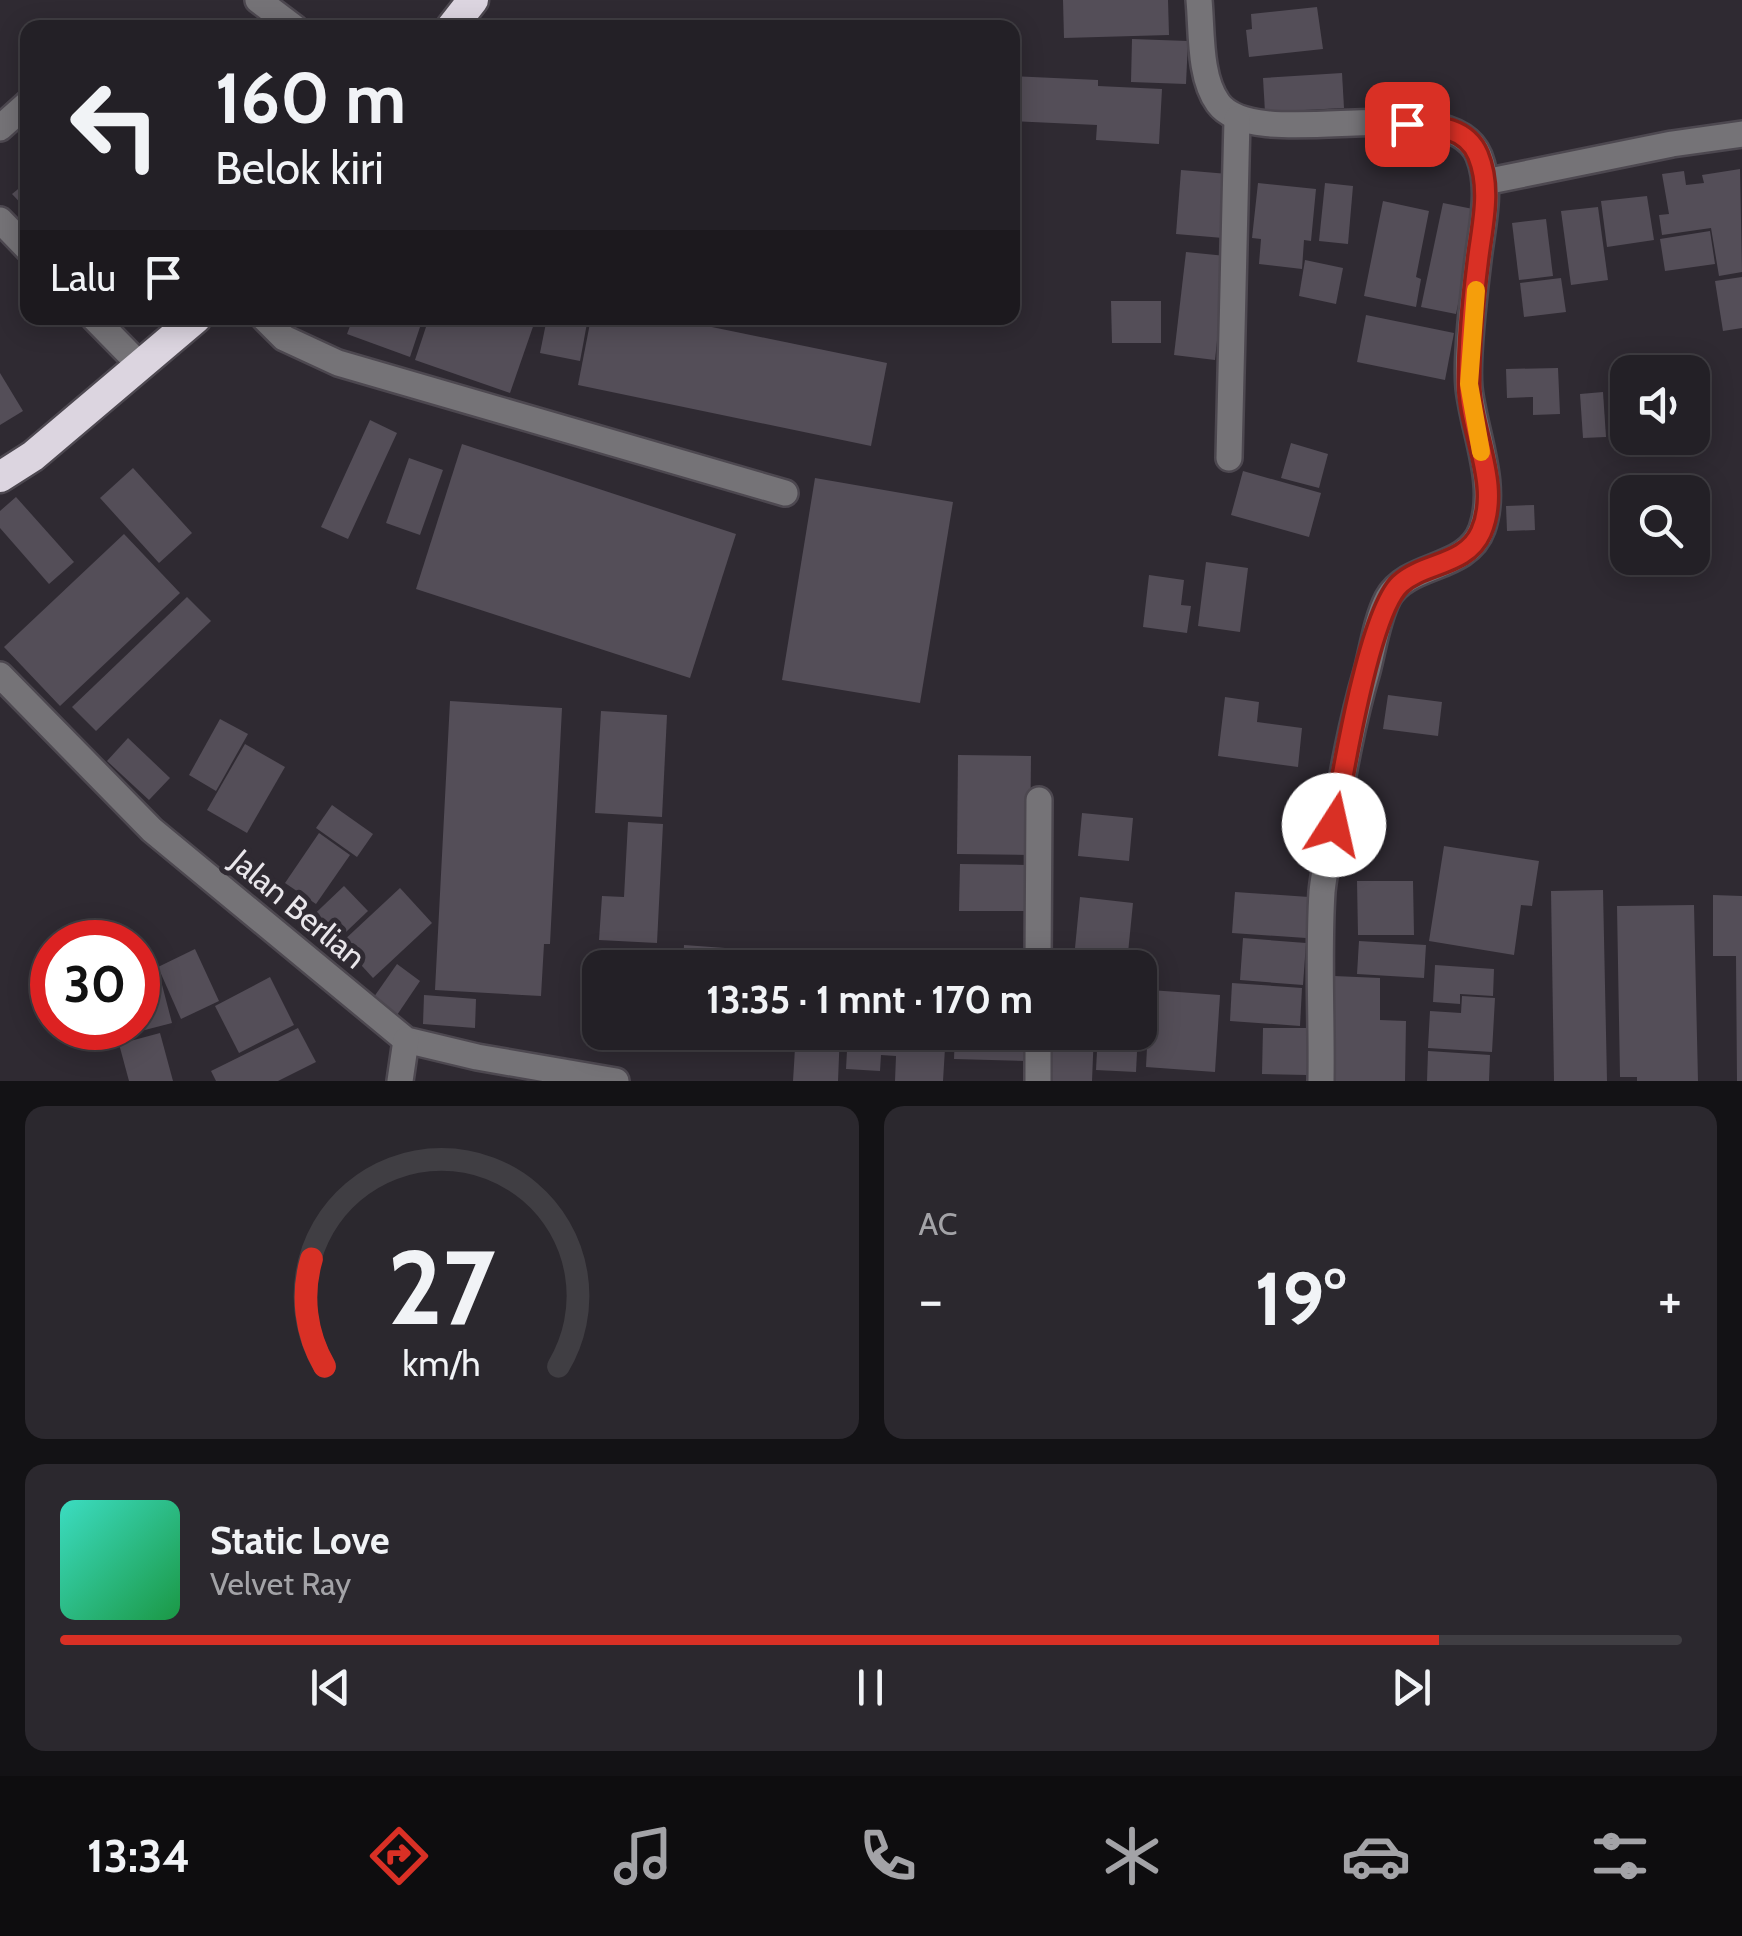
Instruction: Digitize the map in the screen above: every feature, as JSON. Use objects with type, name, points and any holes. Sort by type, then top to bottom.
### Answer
[{"type":"highway","points":[[457,20],[473,0]]},
{"type":"highway","points":[[0,478],[32,456],[188,325]]},
{"type":"street","points":[[258,0],[284,20]]},
{"type":"street","points":[[1199,0],[1207,76],[1218,103],[1238,119],[1438,126],[1466,136],[1478,154],[1485,182],[1486,210],[1469,384],[1489,498],[1482,530],[1472,546],[1446,563],[1400,583],[1388,599],[1382,617],[1351,726],[1322,890],[1321,1081]]},
{"type":"street","points":[[0,128],[20,110]]},
{"type":"street","points":[[1228,458],[1238,119]]},
{"type":"street","points":[[1485,182],[1672,144],[1742,134]]},
{"type":"street","points":[[0,220],[20,241]]},
{"type":"street","points":[[101,325],[140,365]]},
{"type":"street","points":[[271,325],[284,338],[338,363],[785,493]]},
{"type":"street","name":"Jalan Berlian","points":[[0,675],[152,830],[406,1040],[477,1057],[616,1081]]},
{"type":"street","points":[[1038,950],[1039,800]]},
{"type":"street","points":[[400,1081],[406,1040]]},
{"type":"street","points":[[1038,1050],[1038,1081]]},
{"type":"building","points":[[1063,0],[1168,0],[1169,35],[1064,38]]},
{"type":"building","points":[[1317,7],[1323,49],[1249,57],[1246,30],[1252,29],[1251,14]]},
{"type":"building","points":[[1132,39],[1188,41],[1186,84],[1131,82]]},
{"type":"building","points":[[1342,73],[1344,108],[1265,112],[1263,78]]},
{"type":"building","points":[[1020,76],[1098,80],[1098,86],[1162,89],[1159,144],[1096,140],[1097,125],[1020,121]]},
{"type":"building","points":[[1740,169],[1742,272],[1719,276],[1711,228],[1662,235],[1659,215],[1669,214],[1662,174],[1684,171],[1686,185],[1704,183],[1702,175]]},
{"type":"building","points":[[1181,170],[1228,174],[1223,238],[1176,234]]},
{"type":"building","points":[[1258,183],[1316,189],[1311,241],[1304,240],[1302,269],[1259,264],[1261,239],[1252,238]]},
{"type":"building","points":[[1325,183],[1353,186],[1348,244],[1319,241]]},
{"type":"building","points":[[1647,196],[1654,240],[1607,247],[1601,201]]},
{"type":"building","points":[[1383,201],[1429,211],[1416,277],[1421,279],[1416,307],[1364,296]]},
{"type":"building","points":[[1443,203],[1478,210],[1456,314],[1421,307]]},
{"type":"building","points":[[1598,207],[1608,280],[1571,285],[1561,211]]},
{"type":"building","points":[[1546,219],[1553,276],[1519,280],[1512,223]]},
{"type":"building","points":[[1710,231],[1715,264],[1665,271],[1660,239]]},
{"type":"building","points":[[1186,252],[1226,256],[1215,360],[1174,355]]},
{"type":"building","points":[[1305,260],[1343,268],[1336,304],[1299,296]]},
{"type":"building","points":[[1742,277],[1742,328],[1723,331],[1715,281]]},
{"type":"building","points":[[1561,278],[1566,312],[1524,317],[1520,283]]},
{"type":"building","points":[[1111,301],[1161,301],[1161,343],[1112,343]]},
{"type":"building","points":[[1366,315],[1454,333],[1445,380],[1357,362]]},
{"type":"building","points":[[350,325],[421,325],[410,357],[347,334]]},
{"type":"building","points":[[427,325],[534,325],[510,393],[415,360]]},
{"type":"building","points":[[546,325],[587,325],[580,361],[540,353]]},
{"type":"building","points":[[590,325],[702,325],[887,363],[871,446],[578,385]]},
{"type":"building","points":[[1558,368],[1560,414],[1533,415],[1533,397],[1507,398],[1506,369]]},
{"type":"building","points":[[0,373],[23,411],[0,425]]},
{"type":"building","points":[[1603,392],[1606,437],[1583,438],[1580,394]]},
{"type":"building","points":[[370,420],[397,433],[348,539],[321,527]]},
{"type":"building","points":[[1291,443],[1328,454],[1319,488],[1281,478]]},
{"type":"building","points":[[462,444],[736,534],[690,678],[416,589]]},
{"type":"building","points":[[409,458],[443,470],[420,535],[386,523]]},
{"type":"building","points":[[133,468],[192,533],[159,563],[100,498]]},
{"type":"building","points":[[1243,471],[1321,493],[1309,537],[1231,515]]},
{"type":"building","points":[[815,478],[953,502],[920,703],[782,680]]},
{"type":"building","points":[[16,497],[74,562],[49,584],[0,528],[0,511]]},
{"type":"building","points":[[1534,505],[1535,530],[1507,531],[1506,506]]},
{"type":"building","points":[[124,534],[180,593],[60,706],[4,647]]},
{"type":"building","points":[[1206,562],[1248,568],[1240,632],[1198,626]]},
{"type":"building","points":[[1149,575],[1184,580],[1181,605],[1191,606],[1187,633],[1143,627]]},
{"type":"building","points":[[187,597],[211,621],[96,731],[72,707]]},
{"type":"building","points":[[1388,695],[1442,702],[1438,736],[1383,729]]},
{"type":"building","points":[[1225,697],[1259,702],[1257,722],[1302,728],[1298,767],[1218,756]]},
{"type":"building","points":[[450,701],[562,708],[550,944],[544,944],[541,996],[435,990]]},
{"type":"building","points":[[601,711],[667,715],[662,817],[595,813]]},
{"type":"building","points":[[220,719],[248,734],[216,791],[189,775]]},
{"type":"building","points":[[128,738],[170,778],[149,800],[107,761]]},
{"type":"building","points":[[245,744],[285,767],[247,833],[207,810]]},
{"type":"building","points":[[958,755],[1031,756],[1030,855],[957,854]]},
{"type":"building","points":[[332,805],[373,834],[357,857],[316,828]]},
{"type":"building","points":[[1082,813],[1133,818],[1129,861],[1078,856]]},
{"type":"building","points":[[628,822],[663,824],[657,943],[599,940],[602,896],[624,897]]},
{"type":"building","points":[[319,833],[350,855],[316,904],[285,883]]},
{"type":"building","points":[[1444,846],[1539,861],[1532,906],[1521,905],[1514,955],[1429,941]]},
{"type":"building","points":[[960,864],[1027,865],[1027,911],[959,911]]},
{"type":"building","points":[[1357,881],[1413,881],[1414,935],[1358,935]]},
{"type":"building","points":[[344,886],[368,911],[326,951],[302,926]]},
{"type":"building","points":[[400,888],[432,923],[373,978],[341,943]]},
{"type":"building","points":[[1603,890],[1607,1081],[1554,1081],[1551,891]]},
{"type":"building","points":[[1235,892],[1309,897],[1306,938],[1232,933]]},
{"type":"building","points":[[1713,895],[1742,896],[1742,1081],[1737,1081],[1736,956],[1713,956]]},
{"type":"building","points":[[1080,897],[1133,903],[1128,950],[1075,948]]},
{"type":"building","points":[[1694,905],[1698,1081],[1637,1081],[1637,1077],[1620,1077],[1617,906]]},
{"type":"building","points":[[1243,938],[1306,943],[1303,985],[1240,980]]},
{"type":"building","points":[[1359,941],[1426,945],[1424,978],[1357,974]]},
{"type":"building","points":[[684,945],[739,949],[739,950],[684,950]]},
{"type":"building","points":[[195,949],[219,1001],[181,1019],[160,966]]},
{"type":"building","points":[[397,964],[420,981],[393,1021],[369,1004]]},
{"type":"building","points":[[1435,965],[1494,969],[1493,996],[1460,994],[1460,1004],[1433,1002]]},
{"type":"building","points":[[1334,976],[1380,978],[1380,1020],[1406,1021],[1405,1081],[1332,1081]]},
{"type":"building","points":[[160,977],[172,1023],[160,1026]]},
{"type":"building","points":[[270,977],[294,1025],[239,1053],[215,1006]]},
{"type":"building","points":[[1232,983],[1302,988],[1300,1026],[1230,1021]]},
{"type":"building","points":[[1157,990],[1220,995],[1215,1072],[1146,1067],[1147,1050],[1157,1050]]},
{"type":"building","points":[[424,995],[476,999],[475,1028],[423,1024]]},
{"type":"building","points":[[1462,996],[1495,998],[1492,1052],[1428,1048],[1430,1011],[1461,1013]]},
{"type":"building","points":[[298,1028],[316,1062],[278,1081],[216,1081],[211,1071]]},
{"type":"building","points":[[1263,1028],[1308,1028],[1307,1075],[1262,1074]]},
{"type":"building","points":[[160,1033],[173,1081],[129,1081],[121,1050],[160,1050]]},
{"type":"building","points":[[795,1050],[839,1050],[838,1081],[793,1081]]},
{"type":"building","points":[[847,1050],[945,1050],[943,1081],[895,1081],[896,1056],[881,1055],[880,1071],[846,1069]]},
{"type":"building","points":[[954,1050],[1027,1050],[1027,1061],[954,1059]]},
{"type":"building","points":[[1045,1050],[1093,1050],[1092,1081],[1044,1081]]},
{"type":"building","points":[[1097,1050],[1137,1050],[1136,1072],[1096,1070]]},
{"type":"building","points":[[1428,1051],[1490,1055],[1489,1081],[1427,1081]]},
{"type":"slow traffic","points":[[1476,290],[1469,384],[1481,452]]},
{"type":"route","points":[[1334,825],[1351,726],[1388,599],[1400,583],[1446,563],[1472,546],[1482,530],[1489,498],[1469,384],[1486,210],[1485,182],[1478,154],[1466,136],[1438,126],[1407,124]]}]
